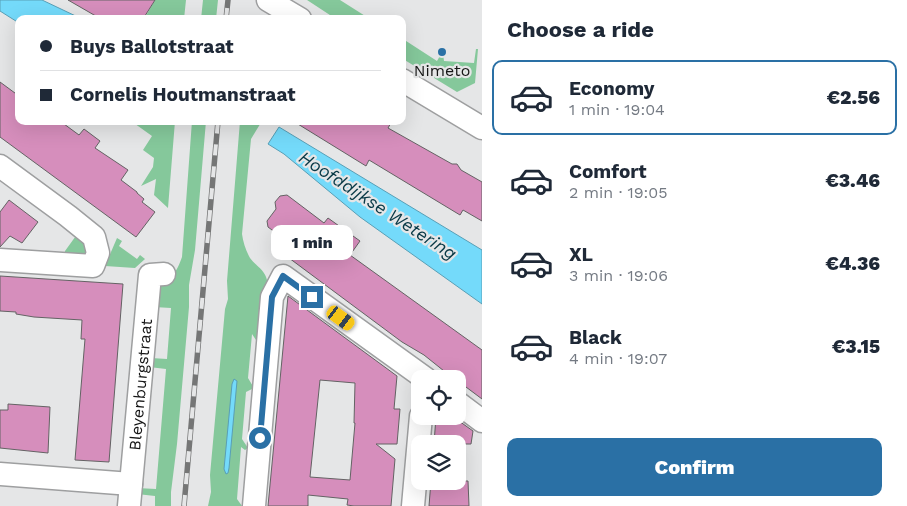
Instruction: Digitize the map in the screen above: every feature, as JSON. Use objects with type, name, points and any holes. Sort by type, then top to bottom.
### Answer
[{"type":"street","points":[[268,0],[293,15]]},
{"type":"street","points":[[406,82],[482,128]]},
{"type":"street","points":[[0,166],[94,237],[98,253],[93,266],[0,260]]},
{"type":"street","name":"Bleyenburgstraat","points":[[129,506],[150,275],[164,274]]},
{"type":"street","points":[[254,506],[272,297],[283,276],[414,370]]},
{"type":"street","points":[[466,409],[482,421]]},
{"type":"street","points":[[413,506],[420,425]]},
{"type":"street","points":[[0,474],[131,484]]},
{"type":"green space","points":[[155,0],[186,0],[184,15],[146,15]]},
{"type":"green space","points":[[203,0],[218,0],[216,15],[201,15]]},
{"type":"green space","points":[[307,0],[340,0],[364,15],[330,15]]},
{"type":"green space","points":[[406,41],[437,61],[441,54],[443,54],[444,61],[474,63],[476,49],[478,49],[475,83],[457,92],[406,61]]},
{"type":"green space","points":[[137,125],[175,125],[168,208],[154,195],[156,179],[141,186],[153,167],[154,158],[143,150],[152,136]]},
{"type":"green space","points":[[192,125],[206,125],[195,250],[189,285],[189,307],[171,506],[155,506],[155,496],[137,494],[137,488],[156,489],[166,369],[149,367],[151,358],[167,359],[171,308],[154,307],[158,287],[173,275],[182,257]]},
{"type":"green space","points":[[240,125],[260,125],[251,139],[242,234],[250,258],[262,271],[267,280],[264,352],[252,334],[248,378],[254,388],[246,392],[242,439],[248,448],[245,450],[241,447],[237,499],[242,506],[208,506],[211,492],[210,475],[225,309],[228,299],[227,281]]},
{"type":"green space","points":[[78,233],[85,241],[87,254],[64,259],[65,251]]},
{"type":"green space","points":[[117,238],[122,241],[119,246],[137,259],[140,255],[145,259],[135,268],[105,266]]},
{"type":"water","points":[[0,0],[42,0],[74,15],[15,15],[15,20],[0,11]]},
{"type":"water","name":"Hoofddijkse Wetering","points":[[279,127],[482,250],[482,304],[360,217],[284,154],[268,144]]},
{"type":"water","points":[[234,379],[237,381],[229,468],[226,474],[224,469]]},
{"type":"building","points":[[68,0],[155,0],[146,15],[94,15]]},
{"type":"building","points":[[0,82],[15,93],[15,125],[65,125],[79,135],[84,129],[100,141],[95,148],[128,170],[121,180],[137,192],[144,199],[142,202],[155,212],[136,237],[0,137]]},
{"type":"building","points":[[299,125],[390,125],[388,128],[452,164],[457,164],[461,170],[482,182],[482,221],[463,210],[460,215],[369,160],[366,166]]},
{"type":"building","points":[[287,195],[324,223],[328,218],[360,241],[350,255],[482,350],[482,399],[466,387],[466,370],[443,370],[289,258],[288,251],[283,247],[285,244],[274,236],[276,233],[268,227],[267,221],[276,209],[275,202],[280,196]]},
{"type":"building","points":[[9,200],[38,222],[22,243],[10,236],[0,247],[0,212]]},
{"type":"building","points":[[0,276],[123,284],[109,462],[75,460],[85,339],[81,339],[82,320],[34,317],[16,314],[16,312],[0,311]]},
{"type":"building","points":[[288,296],[397,376],[394,409],[400,409],[397,444],[376,444],[395,459],[391,506],[354,506],[347,505],[348,499],[308,495],[308,506],[268,506]],"holes":[[[320,380],[355,383],[355,423],[350,480],[310,477]]]},
{"type":"building","points":[[8,404],[50,407],[48,453],[0,448],[0,410],[8,410]]},
{"type":"building","points":[[435,425],[465,425],[473,431],[471,444],[466,444],[466,435],[435,435]]},
{"type":"building","points":[[466,481],[468,481],[469,506],[429,506],[430,490],[466,490]]},
{"type":"railway","points":[[226,15],[228,0]]},
{"type":"railway","points":[[184,506],[218,125]]},
{"type":"place","name":"Nimeto","points":[[442,52]]},
{"type":"route","points":[[260,438],[272,297],[283,276],[312,297]]}]
